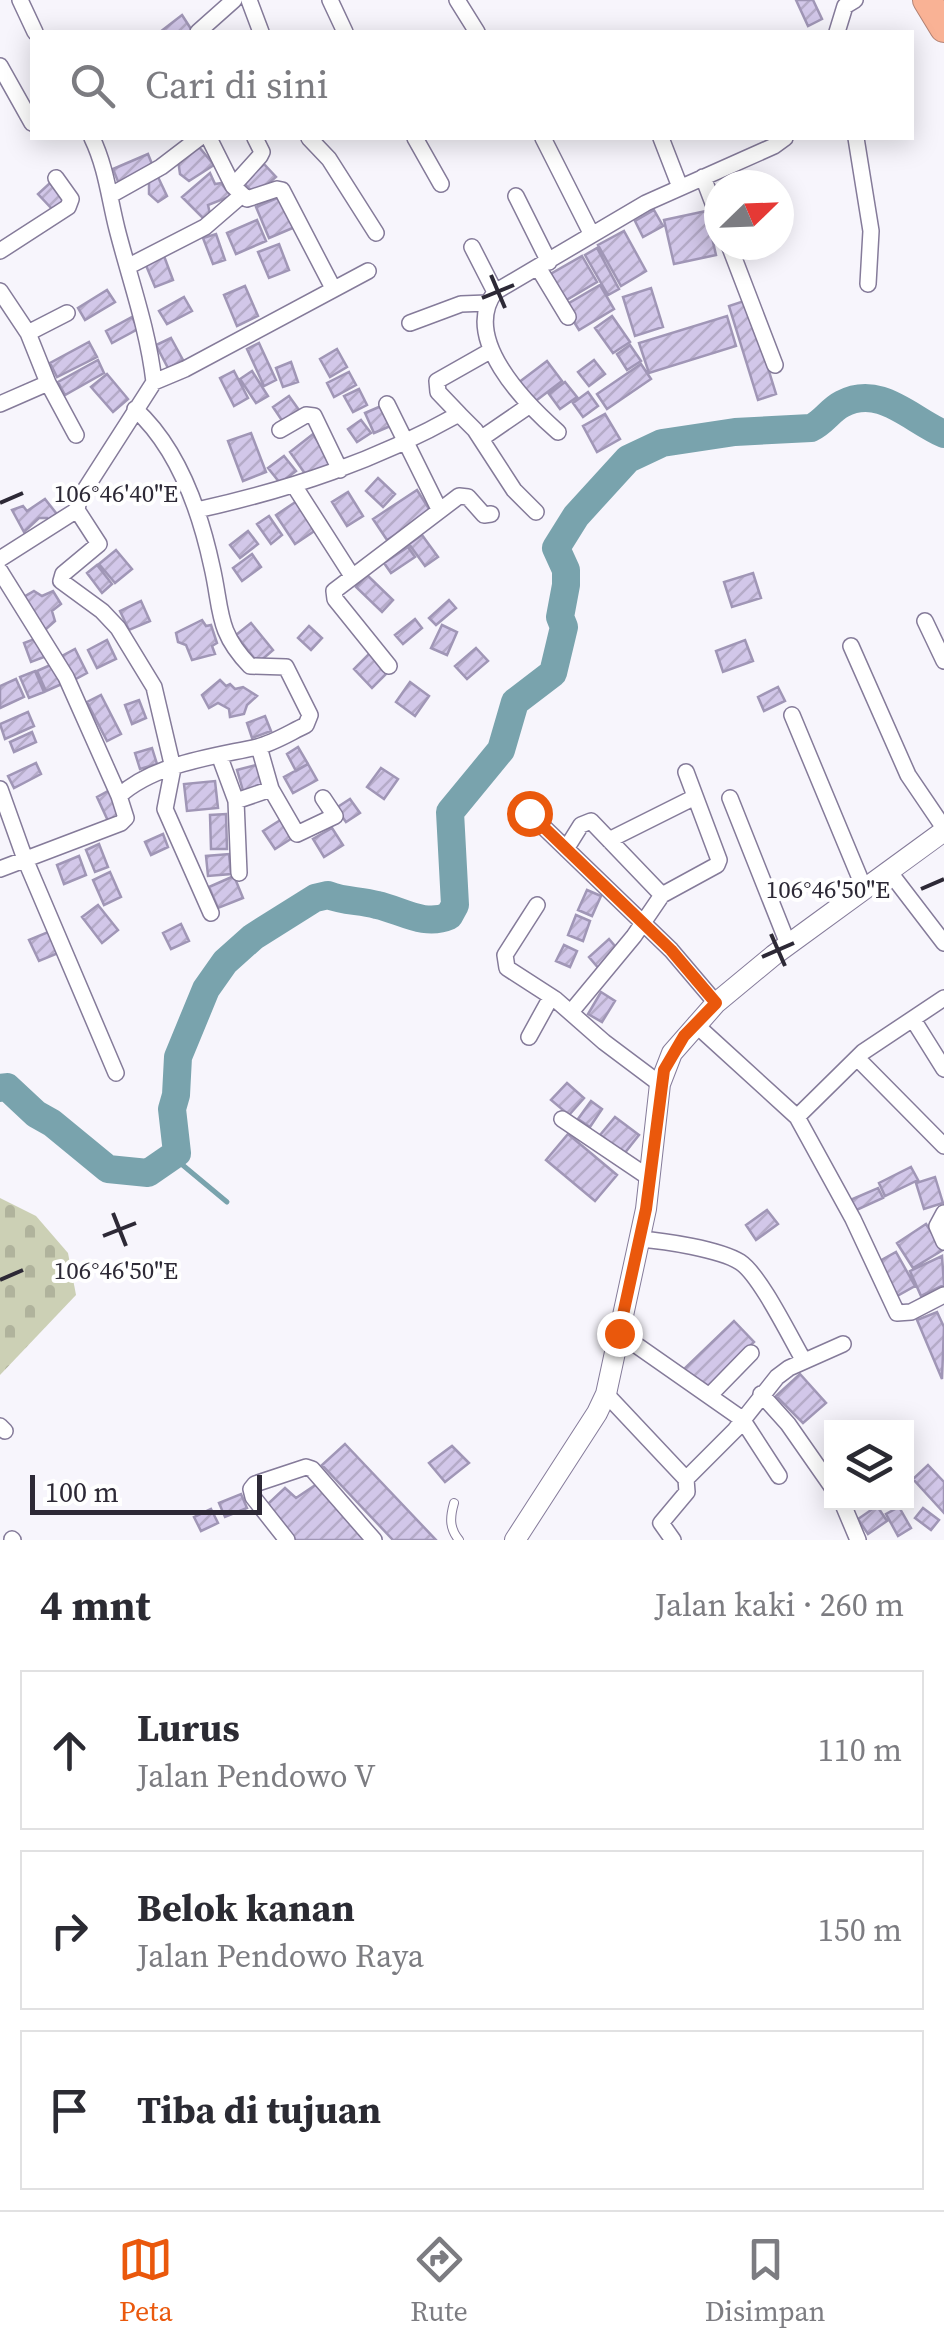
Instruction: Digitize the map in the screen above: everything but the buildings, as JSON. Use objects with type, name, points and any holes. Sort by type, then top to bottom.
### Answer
[{"type":"highway","points":[[927,0],[944,28]]},
{"type":"street","points":[[20,0],[34,30]]},
{"type":"street","points":[[205,30],[234,0]]},
{"type":"street","points":[[330,0],[344,30]]},
{"type":"street","points":[[457,0],[476,30]]},
{"type":"street","points":[[252,1],[261,30]]},
{"type":"street","points":[[838,30],[847,2]]},
{"type":"street","points":[[0,66],[30,118]]},
{"type":"street","points":[[93,140],[129,266],[154,382]]},
{"type":"street","points":[[111,195],[161,167],[197,140]]},
{"type":"street","points":[[210,140],[238,191],[250,200],[277,188],[282,190],[333,288]]},
{"type":"street","points":[[129,266],[205,227],[238,191],[260,156],[256,140]]},
{"type":"street","points":[[311,140],[329,159],[376,233]]},
{"type":"street","points":[[417,140],[441,184]]},
{"type":"street","points":[[544,140],[590,233]]},
{"type":"street","points":[[662,140],[680,187]]},
{"type":"street","points":[[410,323],[461,304],[491,298],[590,233],[781,140]]},
{"type":"street","points":[[856,140],[871,231],[868,284]]},
{"type":"street","points":[[0,251],[68,207],[70,196],[56,178]]},
{"type":"street","points":[[516,196],[568,317]]},
{"type":"street","points":[[472,247],[491,298],[483,320],[490,350],[530,405],[558,432]]},
{"type":"street","points":[[735,260],[775,365]]},
{"type":"street","points":[[0,559],[77,510],[154,382],[368,271]]},
{"type":"street","points":[[0,291],[28,333],[48,383],[76,435]]},
{"type":"street","points":[[28,333],[67,313]]},
{"type":"street","points":[[490,350],[437,381],[438,392],[482,438],[514,490],[536,512]]},
{"type":"street","points":[[0,404],[48,383]]},
{"type":"street","points":[[387,404],[438,509]]},
{"type":"street","points":[[482,438],[530,405]]},
{"type":"street","points":[[119,796],[173,768],[259,747],[306,724],[310,715],[286,667],[250,666],[234,648],[216,603],[214,572],[197,510],[162,436],[135,410]]},
{"type":"street","points":[[197,510],[295,487],[406,444],[460,414]]},
{"type":"street","points":[[280,430],[306,416],[314,416],[340,470]]},
{"type":"street","points":[[295,487],[352,576]]},
{"type":"street","points":[[388,666],[334,597],[336,590],[438,509],[463,495],[484,515],[490,514]]},
{"type":"street","points":[[77,510],[99,544],[63,574],[61,581],[102,611],[132,648],[154,687],[173,768],[165,810],[211,913]]},
{"type":"street","points":[[0,571],[66,677],[125,815],[121,823],[0,869]]},
{"type":"street","points":[[926,621],[944,661]]},
{"type":"street","points":[[515,1540],[606,1394],[651,1179],[660,1084],[672,1053],[716,1003],[788,944],[944,829],[908,775],[851,646]]},
{"type":"street","points":[[792,715],[864,888]]},
{"type":"street","points":[[259,747],[271,789],[297,834],[334,817],[323,798]]},
{"type":"street","points":[[219,755],[236,800],[239,873]]},
{"type":"street","points":[[572,1012],[662,895],[717,865],[686,772]]},
{"type":"street","points":[[0,789],[25,859],[116,1074]]},
{"type":"street","points":[[236,800],[271,789]]},
{"type":"street","points":[[610,840],[696,797]]},
{"type":"street","points":[[730,798],[788,944]]},
{"type":"street","points":[[529,813],[671,950],[716,1003]]},
{"type":"street","points":[[566,849],[587,820],[662,895]]},
{"type":"street","points":[[888,870],[944,944]]},
{"type":"street","points":[[536,905],[504,961],[507,968],[572,1012],[660,1084]]},
{"type":"street","points":[[530,1037],[552,997]]},
{"type":"street","points":[[797,1117],[857,1058],[944,998]]},
{"type":"street","points":[[914,1021],[944,1069]]},
{"type":"street","points":[[695,1024],[797,1117],[854,1219],[893,1307],[902,1315],[944,1295]]},
{"type":"street","points":[[857,1058],[944,1146]]},
{"type":"street","points":[[562,1119],[651,1179]]},
{"type":"street","points":[[944,1213],[937,1226],[944,1242]]},
{"type":"street","points":[[640,1239],[740,1262],[754,1275],[804,1361]]},
{"type":"street","points":[[619,1333],[742,1419],[779,1476]]},
{"type":"street","points":[[686,1479],[777,1377],[843,1344]]},
{"type":"street","points":[[710,1396],[751,1353]]},
{"type":"street","points":[[606,1394],[686,1479],[688,1492],[662,1520],[662,1527],[673,1540]]},
{"type":"street","points":[[761,1394],[788,1424],[824,1476]]},
{"type":"street","points":[[288,1540],[253,1497],[251,1489],[255,1484],[304,1467],[312,1469],[372,1539]]},
{"type":"street","points":[[845,1510],[858,1540]]},
{"type":"lane","points":[[454,1503],[450,1518],[452,1532],[459,1540]]},
{"type":"green space","points":[[0,1198],[36,1216],[68,1253],[76,1295],[0,1375]]},
{"type":"waterway","points":[[0,1088],[7,1087],[108,1169],[148,1173],[177,1153],[172,1109],[178,1057],[206,989],[225,962],[253,937],[315,898],[328,895],[422,919],[449,916],[455,905],[450,812],[501,750],[515,702],[553,673],[564,627],[560,617],[566,585],[566,570],[556,548],[576,516],[628,459],[662,443],[735,432],[811,428],[838,407],[856,399],[882,401],[944,434]]},
{"type":"waterway","points":[[173,1157],[227,1202]]},
{"type":"route","points":[[529,813],[671,950],[716,1003],[684,1036],[664,1070],[646,1209],[619,1333]]}]
